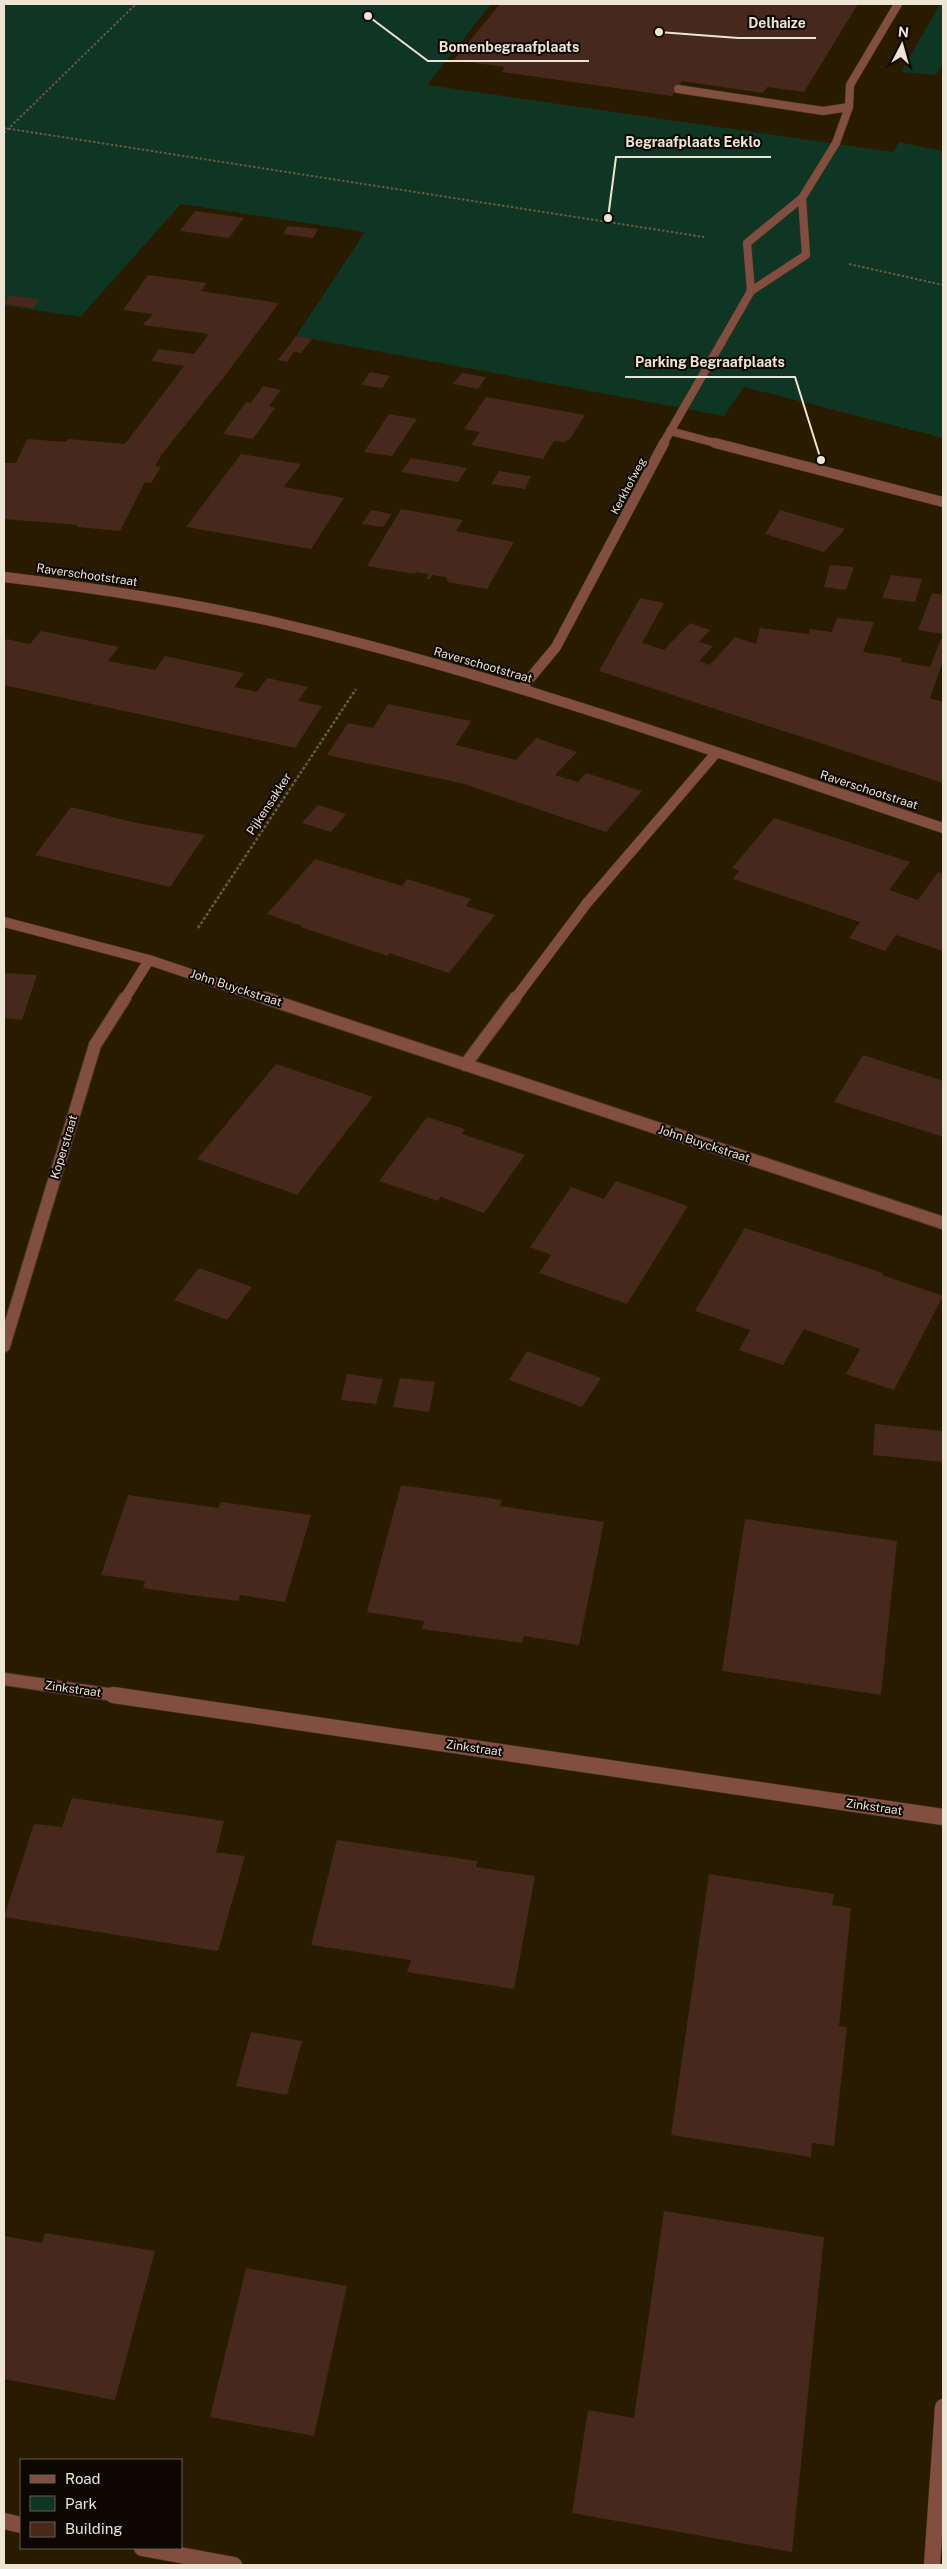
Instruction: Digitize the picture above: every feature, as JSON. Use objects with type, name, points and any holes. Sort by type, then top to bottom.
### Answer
[{"type":"street","points":[[802,198],[806,255],[751,290],[747,243],[802,198],[836,143],[849,107],[850,85],[898,4]]},
{"type":"street","points":[[678,89],[823,111],[849,107]]},
{"type":"street","name":"Kerkhofweg","points":[[521,688],[556,647],[670,431],[751,290]]},
{"type":"street","points":[[670,431],[943,502]]},
{"type":"street","name":"Raverschootstraat","points":[[4,577],[115,590],[196,605],[279,623],[382,649],[521,688],[943,828]]},
{"type":"street","points":[[465,1065],[587,903],[716,753]]},
{"type":"street","name":"John Buyckstraat","points":[[4,922],[169,966],[943,1223]]},
{"type":"street","name":"Koperstraat","points":[[4,1346],[95,1045],[149,960]]},
{"type":"street","name":"Zinkstraat","points":[[4,1679],[943,1817]]},
{"type":"street","points":[[932,2565],[943,2407]]},
{"type":"street","points":[[4,2521],[20,2525]]},
{"type":"street","points":[[147,2549],[234,2565]]},
{"type":"path","points":[[4,132],[136,4]]},
{"type":"path","points":[[4,128],[747,243]]},
{"type":"path","points":[[806,255],[943,285]]},
{"type":"path","name":"Pijkensakker","points":[[169,966],[194,933],[382,649]]},
{"type":"green space","points":[[4,4],[491,4],[427,85],[893,152],[899,142],[943,151],[943,438],[744,387],[724,416],[296,336],[365,232],[181,204],[80,317],[4,305]]},
{"type":"green space","points":[[940,4],[943,4],[943,63],[936,75],[901,72]]},
{"type":"building","points":[[500,4],[858,4],[804,92],[767,87],[763,93],[682,81],[672,96],[502,72],[505,67],[454,60]]},
{"type":"building","points":[[195,211],[244,218],[229,238],[180,231]]},
{"type":"building","points":[[288,226],[318,229],[313,238],[283,234]]},
{"type":"building","points":[[148,275],[207,283],[201,291],[279,303],[227,373],[162,454],[155,466],[161,467],[151,483],[145,482],[120,531],[77,527],[78,525],[4,519],[4,463],[16,463],[27,439],[66,442],[68,439],[125,444],[184,366],[151,361],[159,349],[194,354],[209,334],[143,325],[153,314],[123,310]]},
{"type":"building","points":[[10,295],[40,299],[33,308],[4,304]]},
{"type":"building","points":[[296,336],[312,339],[301,353],[294,352],[287,362],[278,360]]},
{"type":"building","points":[[370,372],[390,376],[382,388],[361,385]]},
{"type":"building","points":[[462,373],[486,377],[478,389],[453,384]]},
{"type":"building","points":[[263,386],[281,390],[269,406],[275,408],[253,439],[223,434],[246,402],[251,403]]},
{"type":"building","points":[[486,397],[585,415],[570,439],[564,442],[554,441],[543,459],[471,445],[480,432],[464,429]]},
{"type":"building","points":[[389,414],[417,419],[392,456],[364,452]]},
{"type":"building","points":[[241,454],[301,464],[284,487],[344,498],[311,549],[186,527]]},
{"type":"building","points":[[411,458],[467,468],[458,482],[401,472]]},
{"type":"building","points":[[499,471],[531,476],[525,489],[491,484]]},
{"type":"building","points":[[401,509],[463,520],[456,531],[514,542],[487,589],[448,582],[446,577],[432,575],[430,579],[426,579],[429,574],[416,572],[415,574],[367,566]]},
{"type":"building","points":[[371,510],[392,514],[383,527],[362,524]]},
{"type":"building","points":[[780,510],[845,529],[824,552],[765,534]]},
{"type":"building","points":[[830,565],[854,567],[846,590],[824,587]]},
{"type":"building","points":[[891,575],[922,579],[915,602],[882,598]]},
{"type":"building","points":[[932,593],[943,595],[943,634],[918,630]]},
{"type":"building","points":[[640,598],[664,603],[642,643],[664,650],[690,623],[710,630],[699,642],[713,646],[699,661],[710,665],[735,637],[756,644],[760,628],[809,634],[809,629],[832,632],[837,618],[874,622],[863,652],[902,658],[901,662],[930,667],[943,634],[943,661],[930,698],[943,702],[943,783],[599,671]]},
{"type":"building","points":[[41,631],[119,647],[108,661],[155,670],[165,656],[244,673],[234,687],[257,692],[267,678],[308,687],[298,701],[322,706],[295,748],[4,685],[4,643],[7,639],[30,644]]},
{"type":"building","points":[[388,704],[471,721],[456,745],[516,760],[536,738],[577,752],[555,775],[578,782],[586,773],[642,791],[606,832],[461,783],[327,755],[348,723],[373,728]]},
{"type":"building","points":[[318,805],[346,814],[331,832],[302,823]]},
{"type":"building","points":[[71,807],[137,823],[205,835],[170,887],[35,855]]},
{"type":"building","points":[[774,818],[910,862],[889,890],[918,900],[938,872],[943,874],[943,951],[896,935],[885,951],[849,938],[860,922],[733,879],[739,871],[732,868]]},
{"type":"building","points":[[315,859],[402,886],[407,879],[471,899],[466,906],[495,915],[449,973],[389,953],[388,956],[267,914]]},
{"type":"building","points":[[4,973],[37,975],[22,1020],[4,1018]]},
{"type":"building","points":[[863,1055],[943,1081],[943,1137],[834,1102]]},
{"type":"building","points":[[276,1064],[373,1097],[297,1195],[197,1159]]},
{"type":"building","points":[[427,1117],[465,1129],[462,1134],[525,1155],[484,1213],[441,1197],[438,1201],[379,1181]]},
{"type":"building","points":[[616,1181],[688,1206],[627,1304],[539,1273],[551,1255],[530,1247],[571,1187],[604,1199]]},
{"type":"building","points":[[745,1228],[883,1273],[882,1275],[943,1296],[894,1390],[846,1374],[860,1349],[804,1329],[783,1365],[739,1350],[750,1330],[695,1311]]},
{"type":"building","points":[[199,1268],[252,1287],[227,1320],[174,1300]]},
{"type":"building","points":[[527,1351],[601,1378],[582,1407],[509,1380]]},
{"type":"building","points":[[347,1374],[383,1379],[376,1404],[341,1400]]},
{"type":"building","points":[[400,1378],[435,1382],[429,1412],[393,1407]]},
{"type":"building","points":[[875,1424],[943,1431],[943,1462],[873,1455]]},
{"type":"building","points":[[401,1485],[502,1500],[500,1506],[604,1522],[579,1645],[524,1636],[522,1643],[422,1629],[424,1621],[367,1612]]},
{"type":"building","points":[[128,1495],[218,1508],[221,1502],[311,1515],[285,1602],[240,1595],[239,1601],[143,1588],[145,1581],[101,1575]]},
{"type":"building","points":[[745,1519],[897,1541],[881,1695],[722,1671]]},
{"type":"building","points":[[72,1798],[224,1821],[216,1852],[245,1856],[218,1951],[4,1917],[34,1824],[62,1827]]},
{"type":"building","points":[[337,1840],[477,1861],[476,1867],[535,1876],[514,1989],[407,1972],[411,1960],[311,1945]]},
{"type":"building","points":[[709,1874],[834,1894],[832,1905],[851,1908],[839,2026],[847,2027],[834,2146],[812,2143],[811,2157],[671,2135]]},
{"type":"building","points":[[251,2032],[302,2041],[287,2095],[236,2086]]},
{"type":"building","points":[[664,2211],[824,2237],[792,2552],[572,2513],[588,2410],[634,2418]]},
{"type":"building","points":[[45,2233],[155,2251],[115,2400],[4,2379],[4,2236],[42,2243]]},
{"type":"building","points":[[246,2268],[347,2286],[314,2436],[210,2417]]},
{"type":"place","name":"Bomenbegraafplaats","points":[[368,16]]},
{"type":"place","name":"Delhaize","points":[[659,32]]},
{"type":"place","name":"Begraafplaats Eeklo","points":[[608,218]]},
{"type":"place","name":"Parking Begraafplaats","points":[[821,460]]}]
